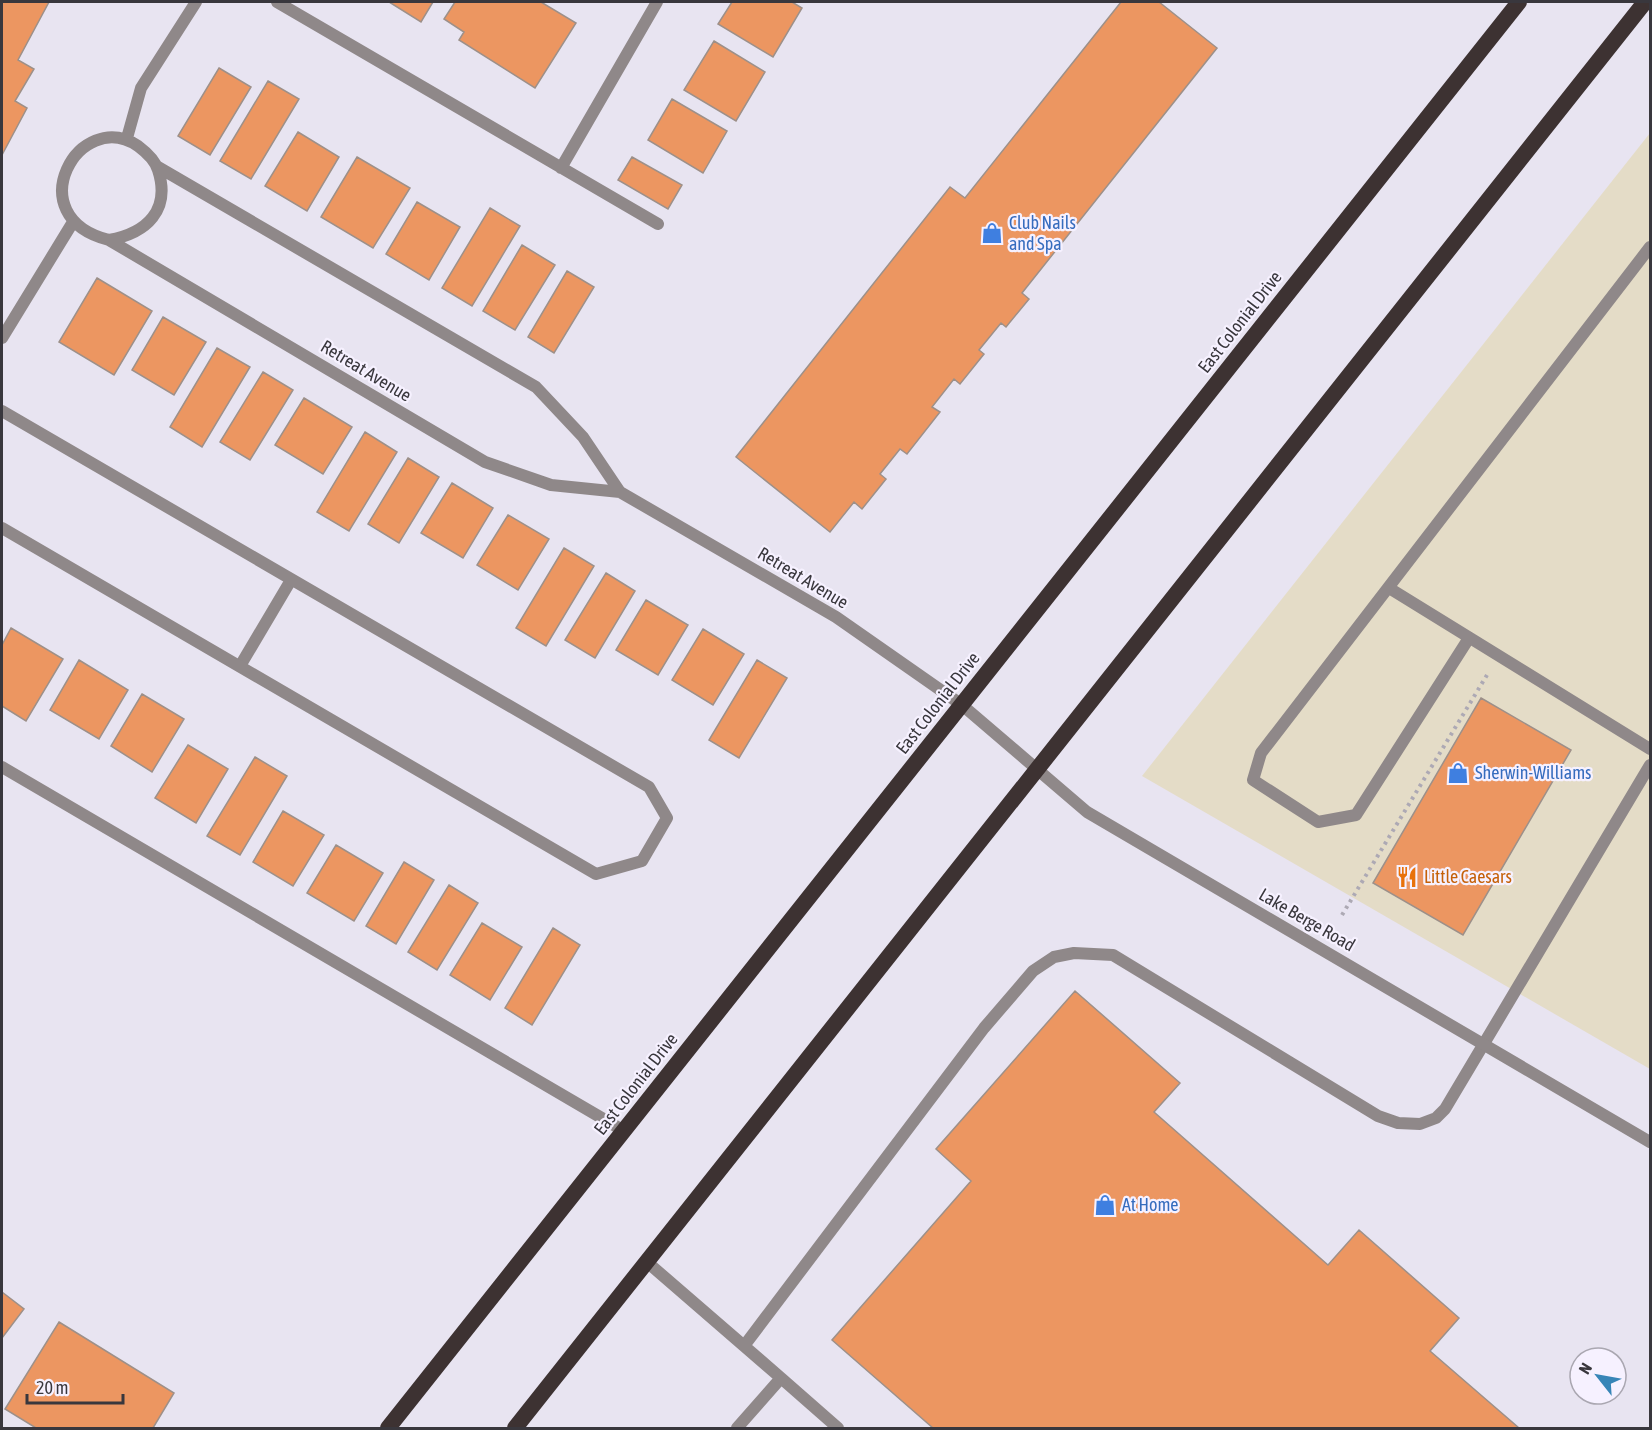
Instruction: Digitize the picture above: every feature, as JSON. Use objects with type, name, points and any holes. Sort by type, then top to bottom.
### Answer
[{"type":"highway","name":"East Colonial Drive","points":[[388,1428],[1519,2]]},
{"type":"highway","points":[[515,1428],[1645,2]]},
{"type":"street","points":[[127,138],[141,88],[196,2]]},
{"type":"street","points":[[277,2],[658,224]]},
{"type":"street","points":[[561,168],[657,2]]},
{"type":"street","points":[[127,138],[147,152],[158,167],[163,187],[159,207],[147,225],[130,236],[109,240],[89,235],[73,222],[63,204],[61,184],[68,164],[80,150],[96,141],[127,138]]},
{"type":"street","name":"Retreat Avenue","points":[[158,167],[536,387],[583,437],[620,492]]},
{"type":"street","points":[[2,338],[73,222]]},
{"type":"street","name":"Retreat Avenue","points":[[109,240],[485,462],[551,485],[620,492],[836,617],[962,705]]},
{"type":"street","points":[[1469,638],[1356,815],[1317,822],[1253,780],[1261,753],[1650,247]]},
{"type":"street","points":[[2,411],[649,788],[667,818],[642,861],[596,874],[2,528]]},
{"type":"street","points":[[240,666],[291,580]]},
{"type":"street","points":[[1389,588],[1650,750]]},
{"type":"street","name":"Lake Berge Road","points":[[962,705],[1087,812],[1650,1142]]},
{"type":"street","points":[[744,1346],[984,1028],[1033,971],[1054,957],[1074,953],[1113,955],[1192,1001],[1358,1106],[1398,1123],[1420,1124],[1436,1118],[1445,1109],[1650,765]]},
{"type":"street","points":[[2,767],[624,1131]]},
{"type":"street","points":[[647,1262],[838,1428]]},
{"type":"street","points":[[737,1428],[781,1378]]},
{"type":"path","points":[[1342,915],[1498,656]]},
{"type":"shaded area","points":[[1650,133],[1650,1069],[1142,776]]},
{"type":"building","points":[[2,2],[49,2],[18,60],[34,69],[15,101],[27,108],[2,155]]},
{"type":"building","points":[[389,2],[433,2],[421,22]]},
{"type":"building","points":[[455,2],[541,2],[576,23],[535,88],[459,40],[464,32],[444,19]]},
{"type":"building","points":[[732,2],[792,2],[802,8],[773,57],[718,24]]},
{"type":"building","points":[[1121,2],[1159,2],[1217,48],[1022,293],[1029,299],[1006,327],[1001,323],[979,350],[984,354],[960,384],[954,379],[932,407],[940,412],[907,454],[900,449],[880,474],[886,479],[862,509],[854,502],[830,532],[736,457],[950,187],[965,198]]},
{"type":"building","points":[[714,41],[765,72],[736,121],[684,90]]},
{"type":"building","points":[[219,68],[251,87],[210,155],[178,136]]},
{"type":"building","points":[[268,81],[299,99],[251,179],[220,161]]},
{"type":"building","points":[[672,99],[727,131],[703,173],[648,140]]},
{"type":"building","points":[[298,132],[339,157],[307,211],[265,186]]},
{"type":"building","points":[[357,157],[410,188],[373,248],[321,217]]},
{"type":"building","points":[[632,157],[682,185],[668,209],[618,180]]},
{"type":"building","points":[[417,202],[460,227],[429,280],[386,254]]},
{"type":"building","points":[[490,208],[520,226],[472,306],[442,288]]},
{"type":"building","points":[[522,245],[555,265],[515,330],[483,311]]},
{"type":"building","points":[[567,271],[594,287],[554,353],[528,337]]},
{"type":"building","points":[[97,278],[152,311],[114,375],[59,342]]},
{"type":"building","points":[[163,317],[206,342],[174,395],[132,370]]},
{"type":"building","points":[[217,348],[250,367],[202,447],[170,427]]},
{"type":"building","points":[[263,372],[293,390],[250,460],[220,442]]},
{"type":"building","points":[[304,398],[352,427],[323,474],[275,445]]},
{"type":"building","points":[[365,432],[397,452],[349,531],[317,512]]},
{"type":"building","points":[[408,458],[439,477],[399,543],[368,524]]},
{"type":"building","points":[[452,483],[493,508],[463,558],[421,533]]},
{"type":"building","points":[[508,515],[549,539],[518,590],[477,565]]},
{"type":"building","points":[[564,548],[594,566],[546,646],[516,628]]},
{"type":"building","points":[[606,573],[635,591],[595,658],[565,640]]},
{"type":"building","points":[[646,600],[688,625],[658,675],[616,650]]},
{"type":"building","points":[[11,628],[63,659],[26,721],[2,706],[2,645]]},
{"type":"building","points":[[703,629],[744,654],[713,705],[672,680]]},
{"type":"building","points":[[79,660],[128,690],[99,739],[50,710]]},
{"type":"building","points":[[757,660],[787,678],[739,758],[709,740]]},
{"type":"building","points":[[142,694],[184,719],[152,772],[111,746]]},
{"type":"building","points":[[1481,698],[1571,750],[1463,935],[1373,883]]},
{"type":"building","points":[[188,745],[228,769],[196,823],[155,798]]},
{"type":"building","points":[[255,757],[287,776],[240,855],[207,836]]},
{"type":"building","points":[[283,811],[324,835],[293,886],[253,862]]},
{"type":"building","points":[[336,845],[383,873],[354,921],[307,893]]},
{"type":"building","points":[[404,862],[434,880],[396,944],[366,926]]},
{"type":"building","points":[[449,885],[478,903],[437,970],[408,952]]},
{"type":"building","points":[[482,923],[522,947],[490,1000],[450,975]]},
{"type":"building","points":[[553,928],[580,945],[532,1025],[505,1008]]},
{"type":"building","name":"At Home","points":[[1075,991],[1180,1083],[1154,1112],[1328,1265],[1359,1230],[1459,1318],[1430,1351],[1519,1428],[933,1428],[832,1340],[971,1181],[936,1149]]},
{"type":"building","points":[[2,1292],[24,1309],[2,1338]]},
{"type":"building","points":[[59,1322],[174,1393],[153,1428],[36,1428],[5,1409]]},
{"type":"place","name":"Club Nails and Spa","points":[[992,233]]},
{"type":"place","name":"Sherwin-Williams","points":[[1458,773]]},
{"type":"place","name":"Little Caesars","points":[[1407,877]]},
{"type":"place","name":"At Home","points":[[1105,1205]]}]
